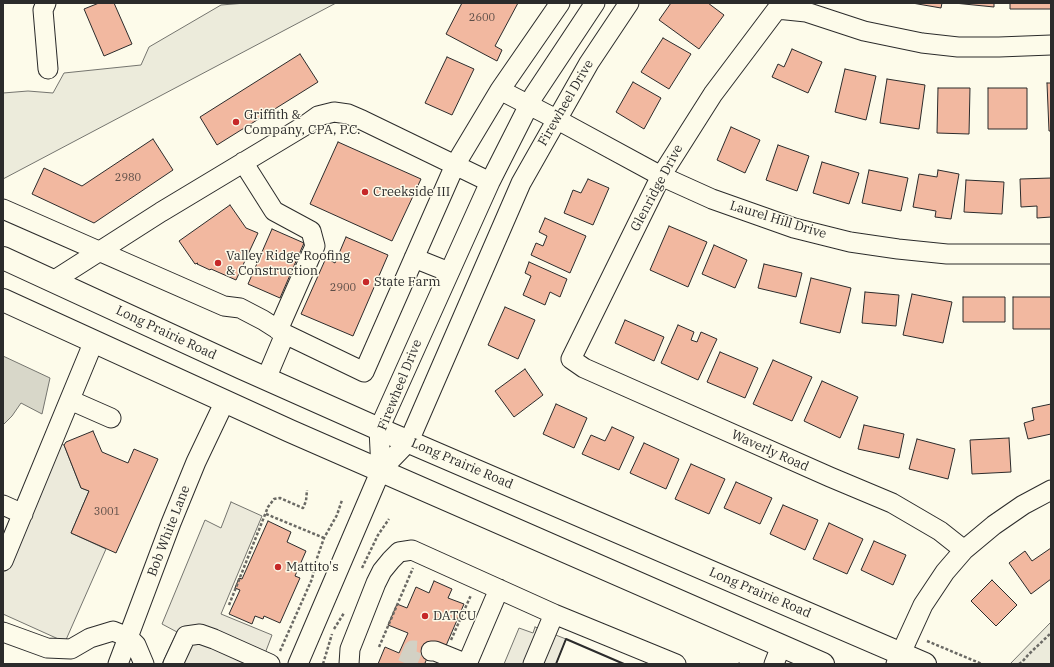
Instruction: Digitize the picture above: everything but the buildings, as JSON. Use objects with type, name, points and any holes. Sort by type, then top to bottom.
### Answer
[{"type":"main road","name":"Long Prairie Road","points":[[3,258],[266,379],[409,441],[898,659],[925,664]]},
{"type":"main road","points":[[3,300],[381,470],[777,655],[823,664]]},
{"type":"street","points":[[46,3],[43,10],[48,69]]},
{"type":"street","points":[[3,209],[224,306],[240,308],[281,332],[364,372],[455,165],[500,90],[560,3]]},
{"type":"street","name":"Firewheel Drive","points":[[381,470],[379,429],[490,182],[528,105],[595,3]]},
{"type":"street","name":"Firewheel Drive","points":[[381,470],[409,441],[520,183],[589,63],[629,3]]},
{"type":"street","name":"Glenridge Drive","points":[[571,359],[661,176],[713,94],[777,9],[806,12],[864,31],[922,43],[958,47],[1051,45]]},
{"type":"street","name":"Laurel Hill Drive","points":[[500,90],[661,176],[712,199],[794,228],[850,242],[898,250],[947,254],[1051,254]]},
{"type":"street","points":[[53,282],[161,212],[304,126],[318,116],[334,112],[348,114],[490,182]]},
{"type":"street","points":[[244,162],[274,211],[311,231],[315,246],[281,332],[266,379]]},
{"type":"street","points":[[414,258],[449,272]]},
{"type":"street","points":[[3,561],[94,341]]},
{"type":"street","name":"Waverly Road","points":[[571,359],[589,370],[892,503],[940,531],[964,550]]},
{"type":"street","points":[[70,400],[111,418]]},
{"type":"street","name":"Bob White Lane","points":[[118,664],[193,469],[225,401]]},
{"type":"street","points":[[298,664],[381,470]]},
{"type":"street","points":[[898,659],[923,605],[945,572],[964,550],[1022,506],[1051,490]]},
{"type":"street","points":[[3,505],[23,514]]},
{"type":"street","points":[[349,664],[350,649],[382,571],[399,552],[412,550],[554,614],[676,664]]},
{"type":"street","points":[[439,649],[435,651],[467,664],[499,589]]},
{"type":"street","points":[[533,664],[554,614]]},
{"type":"street","points":[[3,632],[47,648],[72,649],[90,638],[113,631],[128,637],[136,645],[144,664]]},
{"type":"street","points":[[173,664],[186,636],[200,634],[275,658]]},
{"type":"path","points":[[229,606],[268,507],[274,499],[280,498],[303,508],[306,501],[307,490]]},
{"type":"path","points":[[275,658],[312,579],[316,561],[324,538],[337,516],[342,500]]},
{"type":"path","points":[[266,514],[324,538]]},
{"type":"path","points":[[378,647],[413,567]]},
{"type":"path","points":[[439,649],[472,592]]},
{"type":"path","points":[[1019,664],[1051,633]]},
{"type":"path","points":[[928,641],[982,664]]},
{"type":"shaded area","points":[[246,3],[336,3],[3,179],[3,93],[28,91],[53,93],[64,73],[141,65],[149,47],[221,5]]},
{"type":"shaded area","points":[[3,356],[50,378],[42,414],[21,403],[12,416],[3,425]]},
{"type":"shaded area","points":[[53,440],[64,445],[81,488],[89,491],[71,533],[106,549],[65,642],[3,614],[3,561]]},
{"type":"shaded area","points":[[231,502],[262,516],[221,614],[272,635],[261,664],[162,664],[177,632],[162,624],[205,520],[221,528]]},
{"type":"shaded area","points":[[1051,622],[1051,664],[1010,664]]},
{"type":"shaded area","points":[[535,627],[566,639],[556,664],[504,664],[519,628],[533,633]]},
{"type":"tunnel","points":[[407,664],[413,650],[431,651]]},
{"type":"wall","points":[[556,664],[566,639],[624,664]]},
{"type":"place","name":"Griffith & Company, CPA, P.C.","points":[[236,122]]},
{"type":"place","name":"Creekside III","points":[[365,192]]},
{"type":"place","name":"Valley Ridge Roofing & Construction","points":[[218,263]]},
{"type":"place","name":"State Farm","points":[[366,282]]},
{"type":"place","name":"Mattito's","points":[[278,567]]},
{"type":"place","name":"DATCU","points":[[425,616]]}]
